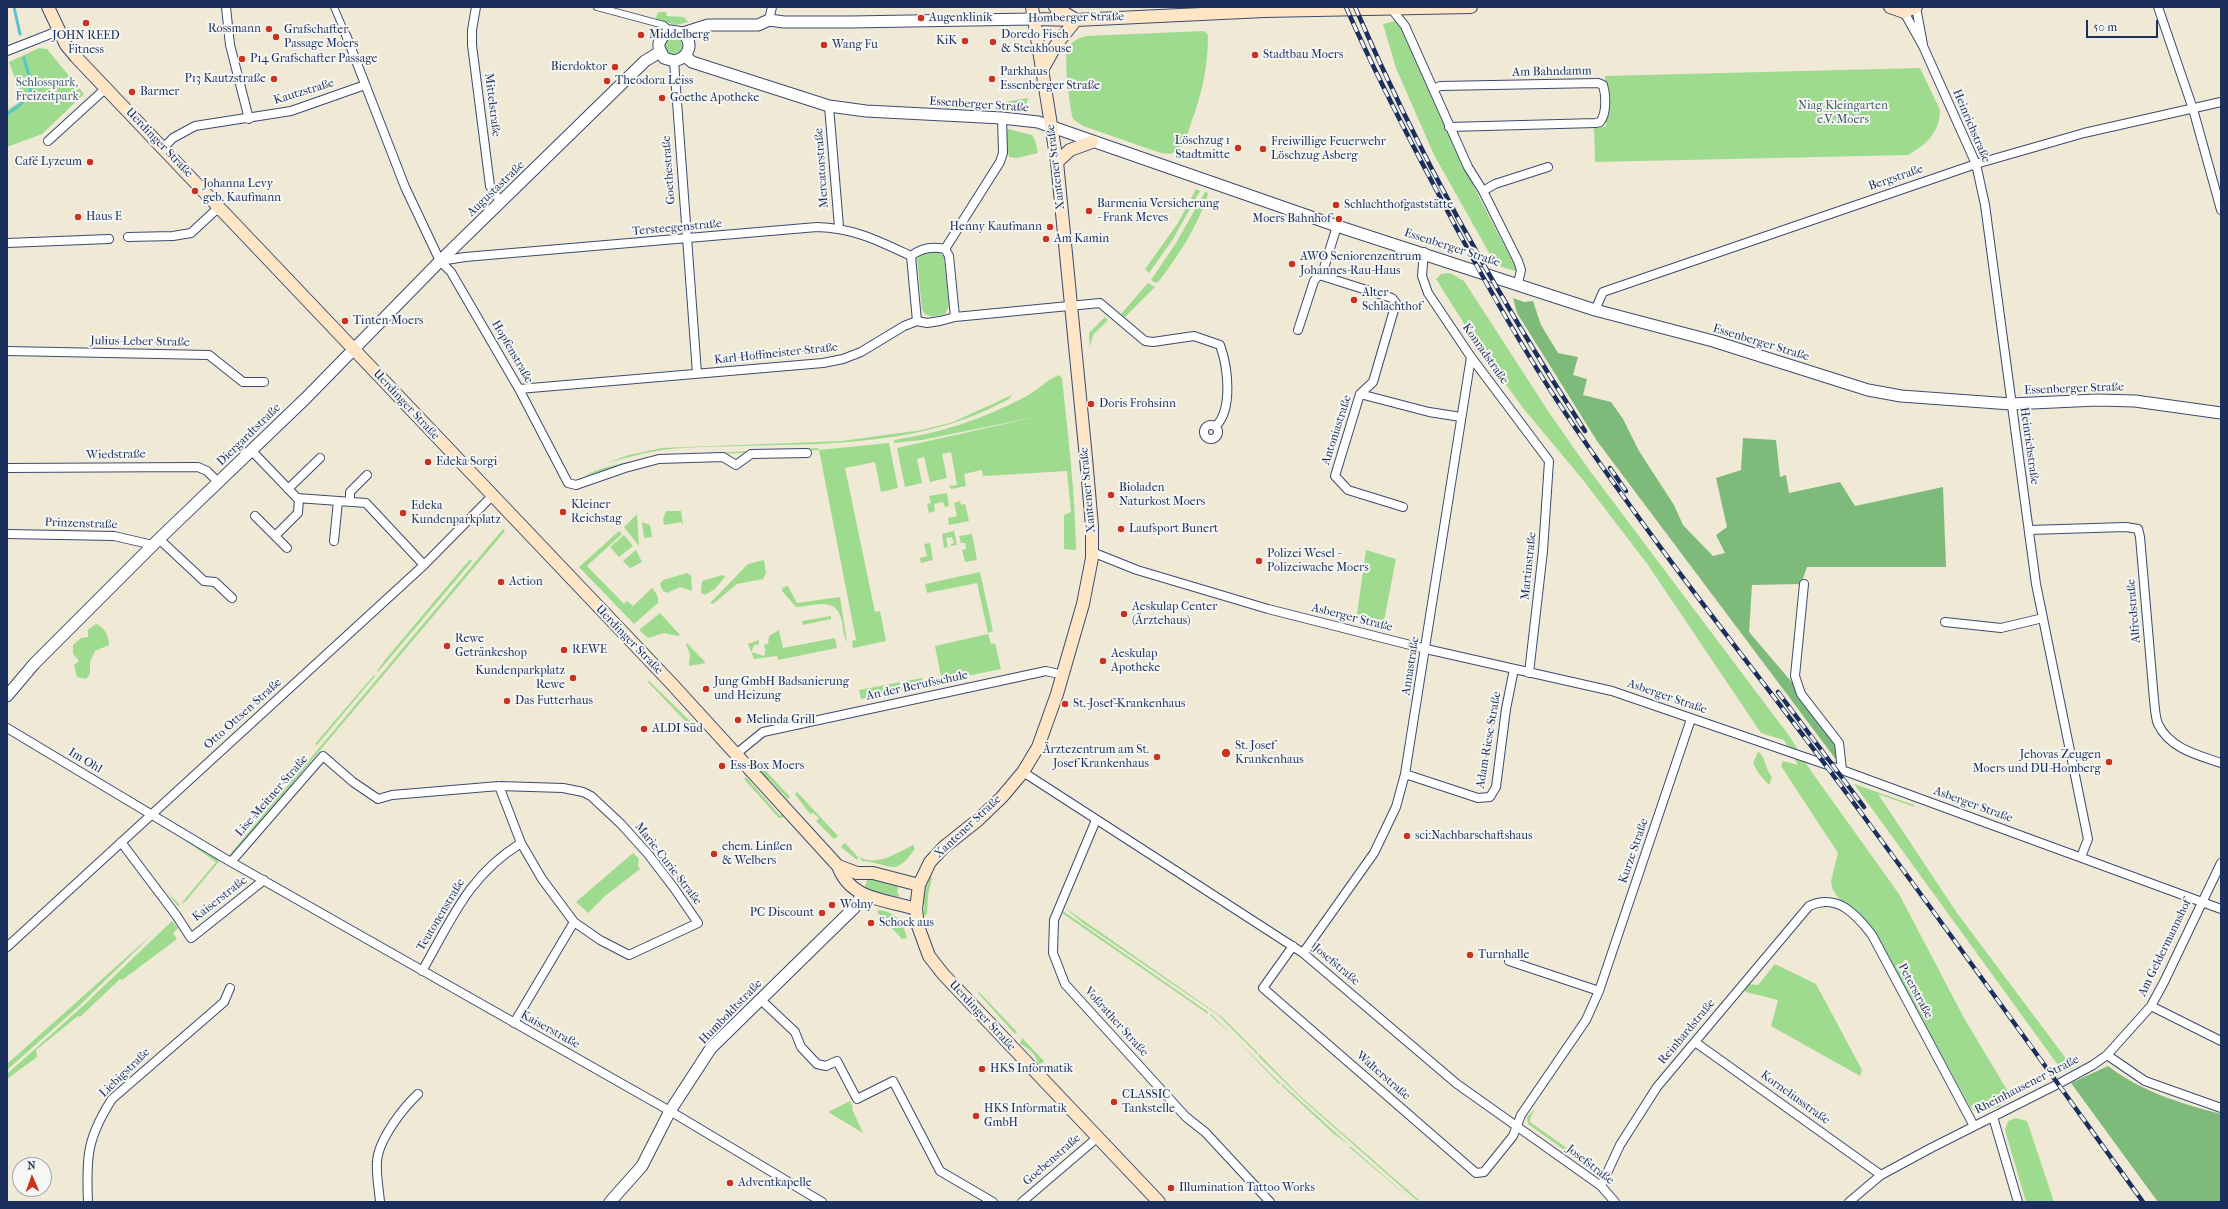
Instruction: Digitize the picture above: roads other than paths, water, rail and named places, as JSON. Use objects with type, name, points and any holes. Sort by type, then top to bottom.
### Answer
[{"type":"main road","name":"Uerdinger Straße","points":[[48,7],[66,45],[105,88],[355,349],[736,754],[838,866],[846,881],[862,895],[916,909],[918,926],[929,956],[942,974],[1159,1202]]},
{"type":"main road","points":[[55,7],[58,30]]},
{"type":"main road","name":"Xantener Straße","points":[[916,909],[919,885],[930,862],[944,847],[978,820],[1023,772],[1046,729],[1083,604],[1092,552],[1092,526],[1057,162],[1032,7]]},
{"type":"main road","points":[[1042,70],[1056,45],[1076,20],[1054,7]]},
{"type":"main road","name":"Homberger Straße","points":[[1034,19],[1076,20],[1215,10],[1471,7]]},
{"type":"main road","points":[[1890,7],[1904,12],[1916,7]]},
{"type":"main road","points":[[1057,162],[1070,150],[1092,142]]},
{"type":"main road","name":"Uerdinger Straße","points":[[838,866],[863,874],[873,873],[919,885]]},
{"type":"main road","points":[[862,895],[857,883],[859,877],[863,874]]},
{"type":"street","points":[[226,7],[230,45],[249,119]]},
{"type":"street","name":"Hopfenstraße","points":[[334,7],[405,187],[440,261],[451,272],[519,389],[568,483],[576,485],[625,468],[659,459],[723,456],[736,465],[751,454],[807,453]]},
{"type":"street","name":"Mittelstraße","points":[[476,7],[472,30],[478,92],[490,186],[501,203]]},
{"type":"street","name":"Homberger Straße","points":[[597,7],[664,25],[671,31],[683,33],[708,25],[758,25],[769,20],[784,22],[850,22],[1034,19]]},
{"type":"street","points":[[769,20],[772,7]]},
{"type":"street","name":"Heinrichstraße","points":[[1916,7],[1923,46]]},
{"type":"street","points":[[2158,7],[2193,109],[2221,210]]},
{"type":"street","points":[[1390,8],[1405,26],[1468,167],[1483,191],[1518,261],[1521,270],[1518,283]]},
{"type":"street","name":"Heinrichstraße","points":[[1904,12],[1923,46],[1976,164],[1985,205],[1994,256],[2011,404],[2028,530],[2043,618],[2088,839],[2081,856]]},
{"type":"street","points":[[9,50],[58,30]]},
{"type":"street","points":[[671,31],[661,37],[659,43],[660,52],[664,58],[674,61],[685,56],[689,50],[689,43],[683,33]]},
{"type":"street","name":"Augustastraße","points":[[355,349],[440,261],[645,61],[660,52]]},
{"type":"street","name":"Essenberger Straße","points":[[685,56],[692,62],[830,106],[866,111],[1033,121],[1337,226],[1424,252],[1595,310],[1713,341],[1868,390],[1901,396],[2011,404],[2116,400],[2181,406],[2221,413]]},
{"type":"street","name":"Goethestraße","points":[[674,61],[697,373]]},
{"type":"street","name":"Am Bahndamm","points":[[1433,89],[1440,86],[1598,83],[1603,85],[1605,114],[1600,122],[1449,127]]},
{"type":"street","name":"Kautzstraße","points":[[163,148],[173,138],[195,126],[249,119],[302,107],[365,85]]},
{"type":"street","points":[[48,142],[105,88]]},
{"type":"street","name":"Bergstraße","points":[[1595,310],[1603,292],[1976,164],[2084,133],[2221,102]]},
{"type":"street","name":"Mercatorstraße","points":[[830,106],[839,227]]},
{"type":"street","points":[[945,249],[1000,162],[1003,153],[1002,118]]},
{"type":"street","points":[[1483,191],[1494,184],[1548,167]]},
{"type":"street","points":[[128,237],[173,236],[191,233],[219,207]]},
{"type":"street","points":[[1298,330],[1314,281],[1324,268],[1337,226]]},
{"type":"street","name":"Tersteegenstraße","points":[[440,261],[465,257],[817,227],[839,227],[870,236],[911,256]]},
{"type":"street","points":[[7,243],[108,239]]},
{"type":"street","points":[[918,321],[911,256],[919,249],[937,247],[945,249],[949,256],[955,317]]},
{"type":"street","name":"Konradstraße","points":[[1424,252],[1422,261],[1423,285],[1471,357],[1549,461]]},
{"type":"street","points":[[1319,275],[1392,298],[1396,302],[1373,382],[1360,394]]},
{"type":"street","name":"Karl-Hoffmeister-Straße","points":[[519,389],[843,359],[862,352],[904,326],[918,321],[927,323],[940,322],[955,317],[1100,303],[1145,341],[1149,342],[1194,336],[1220,345],[1228,395],[1223,420],[1216,426]]},
{"type":"street","name":"Diergardtstraße","points":[[7,696],[34,664],[156,542],[219,483],[355,349]]},
{"type":"street","name":"Julius-Leber-Straße","points":[[7,351],[209,355],[243,382],[264,382]]},
{"type":"street","name":"Annastraße","points":[[1303,953],[1374,853],[1396,807],[1405,774],[1426,649],[1471,357]]},
{"type":"street","name":"Antoniastraße","points":[[1403,507],[1348,490],[1336,476],[1360,394],[1429,412],[1461,417]]},
{"type":"street","points":[[252,450],[299,498],[366,504],[424,565]]},
{"type":"street","points":[[288,488],[320,458]]},
{"type":"street","name":"Martinstraße","points":[[1529,673],[1543,551],[1549,461]]},
{"type":"street","name":"Wiedstraße","points":[[7,468],[198,467],[207,471],[219,483]]},
{"type":"street","points":[[350,502],[350,492],[367,475]]},
{"type":"street","name":"Otto-Ottsen-Straße","points":[[7,947],[424,565],[492,496]]},
{"type":"street","points":[[275,536],[298,513],[299,498]]},
{"type":"street","points":[[334,541],[338,501]]},
{"type":"street","points":[[255,516],[287,548]]},
{"type":"street","name":"Alfredstraße","points":[[2028,530],[2126,527],[2138,529],[2140,537],[2154,700],[2158,724],[2165,735],[2180,748],[2221,763]]},
{"type":"street","name":"Prinzenstraße","points":[[7,534],[114,536],[156,542]]},
{"type":"street","points":[[156,542],[204,581],[215,582],[232,598]]},
{"type":"street","name":"Asberger Straße","points":[[1092,552],[1137,570],[1268,609],[1426,649],[1612,691],[1842,770],[2081,856],[2221,909]]},
{"type":"street","points":[[1804,584],[1795,676],[1801,694],[1840,743],[1842,770]]},
{"type":"street","points":[[1945,622],[2001,628],[2043,618]]},
{"type":"street","name":"Adam-Riese-Straße","points":[[1405,774],[1478,798],[1490,797],[1496,787],[1507,703],[1514,669]]},
{"type":"street","name":"An der Berufsschule","points":[[736,754],[763,732],[1046,671],[1063,675]]},
{"type":"street","name":"Kurze Straße","points":[[1517,1125],[1521,1115],[1586,1020],[1599,991],[1691,719]]},
{"type":"street","name":"Im Ohl","points":[[7,728],[224,858]]},
{"type":"street","name":"Lise-Meitner-Straße","points":[[231,862],[323,756],[353,782],[378,799],[392,795]]},
{"type":"street","name":"Josefstraße","points":[[1023,772],[1303,953],[1457,1084],[1517,1125],[1601,1186],[1615,1202]]},
{"type":"street","points":[[499,786],[521,844],[542,880],[574,922],[514,1024]]},
{"type":"street","name":"Marie-Curie-Straße","points":[[392,795],[499,786],[575,789],[591,796],[621,824],[648,854],[698,923],[629,955],[600,940],[574,922]]},
{"type":"street","name":"Voßrather Straße","points":[[1096,820],[1054,920],[1053,953],[1066,984],[1186,1117],[1205,1132],[1270,1202]]},
{"type":"street","name":"Kaiserstraße","points":[[121,842],[176,915],[191,938],[264,880]]},
{"type":"street","name":"Teutonenstraße","points":[[422,971],[471,886],[490,866],[521,844]]},
{"type":"street","name":"Kaiserstraße","points":[[224,858],[670,1112],[822,1202]]},
{"type":"street","name":"Am Geldermannshof","points":[[2107,1055],[2151,1006],[2221,863]]},
{"type":"street","name":"Humboldtstraße","points":[[610,1202],[642,1166],[670,1112],[711,1048],[854,908],[862,895]]},
{"type":"street","name":"Peterstraße","points":[[1809,906],[1820,901],[1840,904],[1859,918],[1877,944],[1974,1126]]},
{"type":"street","name":"Reinhardstraße","points":[[1601,1186],[1620,1145],[1642,1107],[1809,906]]},
{"type":"street","name":"Walterstraße","points":[[1293,946],[1263,988],[1476,1173],[1484,1172],[1489,1168],[1513,1136],[1517,1125]]},
{"type":"street","points":[[1509,961],[1599,991]]},
{"type":"street","name":"Liebigstraße","points":[[88,1202],[88,1154],[99,1119],[112,1099],[224,1002],[230,988]]},
{"type":"street","points":[[760,999],[795,1032],[801,1047],[817,1064],[826,1066],[837,1061],[857,1098],[893,1081],[940,1171],[992,1202]]},
{"type":"street","points":[[2151,1006],[2221,1041]]},
{"type":"street","name":"Korneliusstraße","points":[[1695,1042],[1881,1175]]},
{"type":"street","points":[[2107,1055],[2145,1081],[2221,1108]]},
{"type":"street","name":"Rheinhausener Straße","points":[[1849,1202],[1881,1175],[2093,1065],[2107,1055]]},
{"type":"street","points":[[380,1202],[377,1160],[380,1147],[404,1107],[418,1094]]},
{"type":"street","points":[[1993,1117],[2018,1202]]},
{"type":"street","name":"Goebenstraße","points":[[1022,1202],[1098,1137]]},
{"type":"waterway","points":[[14,7],[20,34]]},
{"type":"waterway","points":[[7,114],[24,102],[30,90],[29,77],[24,58]]},
{"type":"railway","points":[[1346,7],[1414,148],[1469,251],[1515,334],[1566,414],[1630,506],[1833,775],[2143,1202]]},
{"type":"railway","points":[[1355,7],[1406,117],[1461,224],[1521,329],[1585,431]]},
{"type":"railway","points":[[1610,468],[1626,491]]},
{"type":"railway","points":[[1778,692],[1864,807]]},
{"type":"place","name":"Augenklinik","points":[[921,18]]},
{"type":"place","name":"JOHN REED Fitness","points":[[86,23]]},
{"type":"place","name":"Rossmann","points":[[269,29]]},
{"type":"place","name":"Middelberg","points":[[641,35]]},
{"type":"place","name":"Grafschafter Passage Moers","points":[[276,37]]},
{"type":"place","name":"KiK","points":[[965,41]]},
{"type":"place","name":"Doredo Fisch & Steakhouse","points":[[993,42]]},
{"type":"place","name":"Wang Fu","points":[[824,45]]},
{"type":"place","name":"Stadtbau Moers","points":[[1255,55]]},
{"type":"place","name":"P14 Grafschafter Passage","points":[[242,59]]},
{"type":"place","name":"Bierdoktor","points":[[615,67]]},
{"type":"place","name":"P13 Kautzstraße","points":[[274,79]]},
{"type":"place","name":"Parkhaus Essenberger Straße","points":[[992,79]]},
{"type":"place","name":"Theodora Leiss","points":[[607,81]]},
{"type":"place","name":"Barmer","points":[[132,92]]},
{"type":"place","name":"Goethe Apotheke","points":[[662,98]]},
{"type":"place","name":"Löschzug 1 Stadtmitte","points":[[1238,148]]},
{"type":"place","name":"Freiwillige Feuerwehr Löschzug Asberg","points":[[1263,149]]},
{"type":"place","name":"Café Lyzeum","points":[[90,162]]},
{"type":"place","name":"Johanna Levy geb. Kaufmann","points":[[195,191]]},
{"type":"place","name":"Schlachthofgaststätte","points":[[1336,205]]},
{"type":"place","name":"Barmenia Versicherung - Frank Meves","points":[[1089,211]]},
{"type":"place","name":"Haus E","points":[[78,217]]},
{"type":"place","name":"Moers Bahnhof","points":[[1339,219]]},
{"type":"place","name":"Henny Kaufmann","points":[[1050,227]]},
{"type":"place","name":"Am Kamin","points":[[1046,239]]},
{"type":"place","name":"AWO Seniorenzentrum Johannes-Rau-Haus","points":[[1292,264]]},
{"type":"place","name":"Alter Schlachthof","points":[[1354,300]]},
{"type":"place","name":"Tinten Moers","points":[[345,321]]},
{"type":"place","name":"Doris Frohsinn","points":[[1091,404]]},
{"type":"place","name":"Edeka Sorgi","points":[[428,462]]},
{"type":"place","name":"Bioladen Naturkost Moers","points":[[1111,495]]},
{"type":"place","name":"Kleiner Reichstag","points":[[563,512]]},
{"type":"place","name":"Edeka Kundenparkplatz","points":[[403,513]]},
{"type":"place","name":"Laufsport Bunert","points":[[1121,529]]},
{"type":"place","name":"Polizei Wesel - Polizeiwache Moers","points":[[1259,561]]},
{"type":"place","name":"Action","points":[[501,582]]},
{"type":"place","name":"Aeskulap Center (Ärztehaus)","points":[[1124,614]]},
{"type":"place","name":"Rewe Getränkeshop","points":[[447,646]]},
{"type":"place","name":"REWE","points":[[564,650]]},
{"type":"place","name":"Aeskulap Apotheke","points":[[1103,661]]},
{"type":"place","name":"Kundenparkplatz Rewe","points":[[573,678]]},
{"type":"place","name":"Jung GmbH Badsanierung und Heizung","points":[[706,689]]},
{"type":"place","name":"Das Futterhaus","points":[[507,701]]},
{"type":"place","name":"St.-Josef-Krankenhaus","points":[[1065,704]]},
{"type":"place","name":"Melinda Grill","points":[[738,720]]},
{"type":"place","name":"ALDI Süd","points":[[644,729]]},
{"type":"place","name":"St. Josef Krankenhaus","points":[[1226,753]]},
{"type":"place","name":"Ärztezentrum am St. Josef Krankenhaus","points":[[1157,757]]},
{"type":"place","name":"Jehovas Zeugen Moers und DU-Homberg","points":[[2109,762]]},
{"type":"place","name":"Ess-Box Moers","points":[[722,766]]},
{"type":"place","name":"sci:Nachbarschaftshaus","points":[[1407,836]]},
{"type":"place","name":"ehem. Linßen & Welbers","points":[[714,854]]},
{"type":"place","name":"Wolny","points":[[832,905]]},
{"type":"place","name":"PC Discount","points":[[822,913]]},
{"type":"place","name":"Schock aus","points":[[871,923]]},
{"type":"place","name":"Turnhalle","points":[[1470,955]]},
{"type":"place","name":"HKS Informatik","points":[[982,1069]]},
{"type":"place","name":"CLASSIC Tankstelle","points":[[1114,1102]]},
{"type":"place","name":"HKS Informatik GmbH","points":[[976,1116]]},
{"type":"place","name":"Adventkapelle","points":[[730,1183]]},
{"type":"place","name":"Illumination Tattoo Works","points":[[1171,1188]]},
{"type":"park label","name":"Schlosspark, Freizeitpark","points":[[47,90]]},
{"type":"park label","name":"Niag Kleingarten e.V. Moers","points":[[1843,113]]}]
